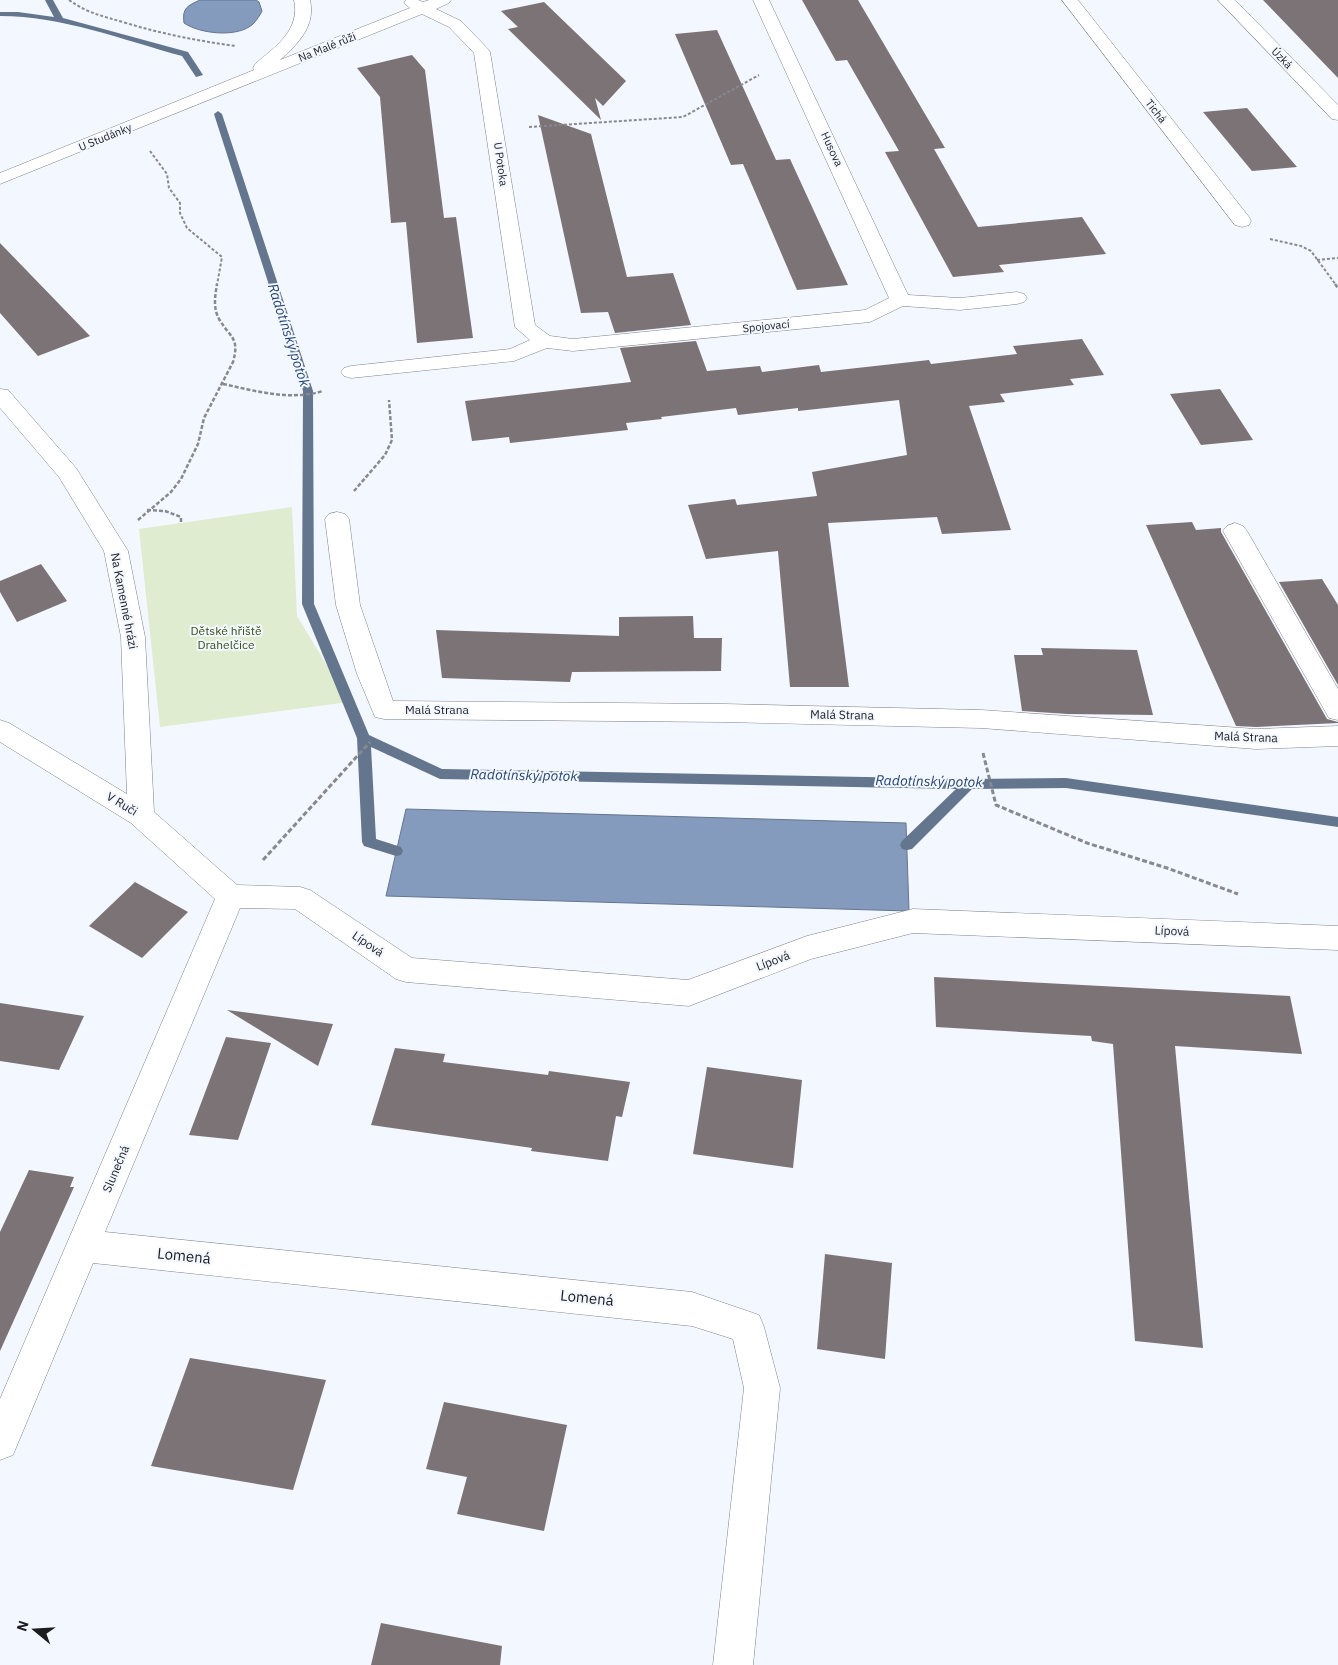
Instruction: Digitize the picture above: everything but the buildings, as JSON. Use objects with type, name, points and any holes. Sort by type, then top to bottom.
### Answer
[{"type":"street","points":[[253,77],[301,29],[306,8],[302,0]]},
{"type":"street","name":"U Potoka","points":[[403,0],[455,24],[482,52],[496,129],[525,327],[544,341]]},
{"type":"street","name":"Na Malé růži","points":[[210,94],[443,0]]},
{"type":"street","name":"Husova","points":[[760,0],[795,70],[894,283],[900,300]]},
{"type":"street","name":"Tichá","points":[[1070,0],[1242,221]]},
{"type":"street","name":"Úzká","points":[[1226,0],[1338,115]]},
{"type":"street","name":"U Studánky","points":[[0,179],[210,94]]},
{"type":"street","points":[[900,300],[960,304],[1017,298]]},
{"type":"street","name":"Spojovací","points":[[544,341],[573,345],[870,316],[900,300]]},
{"type":"street","points":[[351,372],[514,355],[544,341]]},
{"type":"street","name":"Na Kamenné hrázi","points":[[0,395],[68,473],[116,551],[133,637],[141,816]]},
{"type":"street","name":"Malá Strana","points":[[337,519],[348,605],[370,674],[384,710],[733,713],[981,718],[1256,739],[1338,736]]},
{"type":"street","points":[[1235,531],[1338,711]]},
{"type":"street","name":"V Ruči","points":[[0,730],[141,816],[230,896]]},
{"type":"street","name":"Lípová","points":[[230,896],[300,898],[406,970],[689,993],[807,948],[913,921],[1338,938]]},
{"type":"street","name":"Slunečná","points":[[0,1442],[230,896]]},
{"type":"street","name":"Lomená","points":[[84,1246],[692,1309],[747,1327],[762,1388],[733,1665]]},
{"type":"path","points":[[70,0],[84,11],[143,28],[214,44],[241,45]]},
{"type":"path","points":[[496,129],[683,117],[760,74],[795,70]]},
{"type":"path","points":[[116,551],[146,510],[176,488],[198,444],[205,417],[223,384],[236,346],[230,330],[218,318],[215,306],[216,292],[222,270],[222,257],[212,246],[196,237],[184,224],[179,214],[180,203],[169,188],[166,174],[149,150],[146,130],[138,124]]},
{"type":"path","points":[[1242,221],[1251,230],[1265,238],[1301,246],[1311,251],[1338,288]]},
{"type":"path","points":[[1316,260],[1338,258]]},
{"type":"path","points":[[337,519],[343,504],[385,455],[392,440],[386,369]]},
{"type":"path","points":[[223,384],[267,393],[298,396],[317,394]]},
{"type":"path","points":[[146,510],[174,513],[181,517],[182,523]]},
{"type":"path","points":[[230,896],[372,739]]},
{"type":"path","points":[[983,753],[996,804],[1087,843],[1167,868],[1239,894]]},
{"type":"green space","name":"Dětské hřiště Drahelčice","points":[[292,507],[297,616],[349,702],[160,727],[139,529]]},
{"type":"water","points":[[200,0],[256,0],[259,2],[262,11],[253,24],[246,28],[229,33],[209,32],[199,30],[184,23],[186,8]]},
{"type":"water","points":[[406,809],[906,823],[909,911],[386,896]]},
{"type":"waterway","points":[[49,0],[60,20]]},
{"type":"waterway","name":"Radotínský potok","points":[[0,14],[18,14],[60,20]]},
{"type":"waterway","name":"Radotínský potok","points":[[60,20],[185,54],[199,75]]},
{"type":"waterway","points":[[204,32],[207,38]]},
{"type":"waterway","name":"Radotínský potok","points":[[218,114],[308,391],[308,604],[364,738]]},
{"type":"waterway","name":"Radotínský potok","points":[[364,738],[440,774],[969,784]]},
{"type":"waterway","points":[[364,738],[369,842],[396,851]]},
{"type":"waterway","name":"Radotínský potok","points":[[969,784],[1066,783],[1338,822]]},
{"type":"waterway","points":[[907,845],[969,784]]}]
